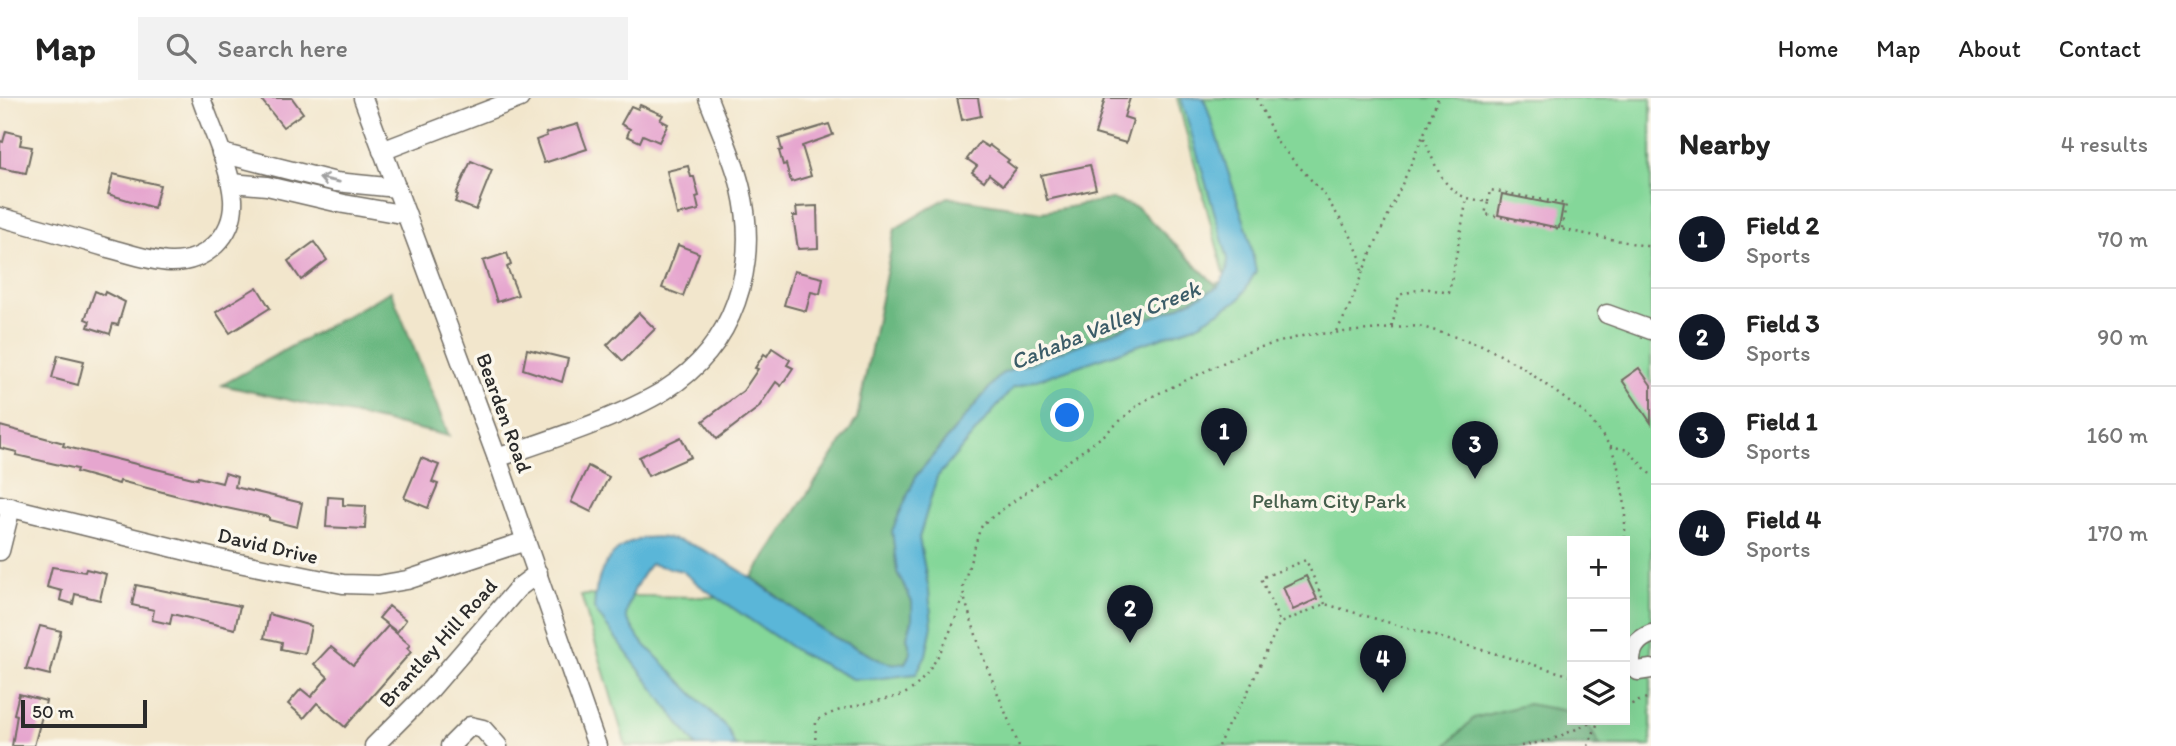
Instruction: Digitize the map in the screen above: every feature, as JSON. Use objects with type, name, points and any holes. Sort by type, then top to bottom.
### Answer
[{"type":"street","points":[[0,217],[144,258],[170,262],[203,255],[213,248],[227,231],[232,214],[231,183],[201,98]]},
{"type":"street","name":"Bearden Road","points":[[363,98],[497,458],[597,746]]},
{"type":"street","points":[[382,151],[520,98]]},
{"type":"street","points":[[497,458],[630,408],[666,389],[695,367],[713,347],[731,317],[744,278],[747,259],[745,212],[735,168],[708,98]]},
{"type":"street","points":[[220,153],[336,182],[397,188]]},
{"type":"street","points":[[231,183],[267,186],[407,215]]},
{"type":"street","points":[[1607,314],[1651,330]]},
{"type":"street","points":[[0,551],[5,506]]},
{"type":"street","name":"David Drive","points":[[5,506],[219,559],[343,584],[378,585],[408,580],[526,541]]},
{"type":"street","name":"Brantley Hill Road","points":[[374,746],[430,689],[518,589],[538,573]]},
{"type":"street","points":[[1651,634],[1633,645],[1630,656],[1630,666],[1638,671],[1651,669]]},
{"type":"street","points":[[450,746],[470,726],[483,729],[498,746]]},
{"type":"path","points":[[1257,98],[1276,141],[1323,193],[1350,234],[1360,257],[1362,273]]},
{"type":"path","points":[[1336,331],[1348,315],[1362,273],[1438,98]]},
{"type":"path","points":[[1423,136],[1443,180],[1457,194],[1488,202]]},
{"type":"path","points":[[1562,229],[1566,205],[1490,190],[1485,214],[1651,247]]},
{"type":"path","points":[[1392,327],[1399,295],[1424,288],[1449,293],[1467,198]]},
{"type":"path","points":[[1019,746],[983,657],[964,597],[963,586],[972,548],[984,523],[1119,424],[1139,404],[1250,350],[1306,335],[1419,326],[1482,345],[1502,354],[1588,416],[1610,446],[1617,462],[1625,505],[1625,536]]},
{"type":"path","points":[[1610,446],[1628,450],[1651,475]]},
{"type":"path","points":[[1280,623],[1261,578],[1306,560],[1325,604]]},
{"type":"path","points":[[815,746],[816,721],[864,703],[902,695],[916,686],[928,672],[951,631],[964,597]]},
{"type":"path","points":[[1218,746],[1245,698],[1280,623],[1325,604],[1567,675]]},
{"type":"path","points":[[1630,705],[1651,696]]},
{"type":"path","points":[[1521,746],[1551,740],[1586,725]]},
{"type":"path","points":[[1588,746],[1596,725]]},
{"type":"green space","name":"Pelham City Park","points":[[1177,98],[1651,98],[1651,746],[626,746],[581,595],[808,599],[979,368],[1226,280]]},
{"type":"green space","points":[[948,197],[1042,212],[1112,199],[1138,208],[1218,287],[1174,309],[1001,374],[916,476],[897,572],[913,602],[912,621],[907,637],[911,652],[905,663],[890,665],[824,632],[752,577],[857,419],[895,229]]},
{"type":"green space","points":[[391,291],[449,436],[222,385]]},
{"type":"green space","points":[[1528,704],[1567,711],[1567,725],[1588,725],[1600,746],[1446,746],[1474,718]]},
{"type":"water","points":[[1181,98],[1204,98],[1248,233],[1256,271],[1240,299],[1195,326],[1013,388],[937,477],[919,538],[929,591],[932,626],[926,655],[916,674],[852,679],[798,652],[682,571],[651,564],[635,589],[626,617],[640,640],[728,729],[735,746],[696,746],[594,609],[598,581],[605,564],[625,545],[648,538],[674,539],[728,563],[831,636],[881,661],[905,663],[911,652],[907,637],[912,621],[912,602],[897,572],[892,531],[916,476],[1001,374],[1174,309],[1218,287],[1227,271],[1228,259]]},
{"type":"building","points":[[260,98],[292,98],[303,113],[283,127]]},
{"type":"building","points":[[957,98],[978,98],[981,116],[962,120]]},
{"type":"building","points":[[1105,98],[1130,98],[1124,117],[1133,120],[1126,143],[1095,134]]},
{"type":"building","points":[[640,105],[663,115],[660,120],[668,124],[659,142],[643,135],[640,142],[627,136],[630,129],[621,124],[631,106],[638,109]]},
{"type":"building","points":[[578,124],[587,149],[544,163],[536,140],[547,136],[546,133]]},
{"type":"building","points":[[829,124],[833,135],[802,146],[811,176],[791,182],[779,151],[782,150],[779,139]]},
{"type":"building","points":[[6,131],[22,135],[20,145],[32,147],[26,173],[0,168],[0,141],[3,142]]},
{"type":"building","points":[[980,142],[988,147],[989,145],[1009,160],[1007,162],[1016,169],[1003,185],[989,174],[984,181],[972,172],[977,166],[967,159]]},
{"type":"building","points":[[471,161],[492,170],[476,210],[455,202]]},
{"type":"building","points":[[1090,165],[1096,189],[1047,200],[1041,175]]},
{"type":"building","points":[[688,166],[699,196],[696,197],[699,210],[677,215],[667,171]]},
{"type":"building","points":[[113,174],[160,185],[154,208],[108,194]]},
{"type":"building","points":[[1502,194],[1563,206],[1559,228],[1498,215]]},
{"type":"building","points":[[817,206],[818,248],[798,249],[793,216],[797,216],[796,207]]},
{"type":"building","points":[[314,242],[327,260],[301,280],[288,261]]},
{"type":"building","points":[[678,245],[699,253],[683,296],[662,288]]},
{"type":"building","points":[[507,253],[511,265],[507,267],[518,295],[497,302],[483,261]]},
{"type":"building","points":[[794,271],[823,278],[820,294],[811,292],[806,311],[784,305]]},
{"type":"building","points":[[257,287],[270,308],[230,333],[216,312]]},
{"type":"building","points":[[95,291],[104,295],[105,292],[125,302],[118,325],[113,324],[110,334],[88,327],[90,321],[85,319]]},
{"type":"building","points":[[639,313],[655,329],[623,361],[607,345]]},
{"type":"building","points":[[772,348],[790,360],[787,365],[793,368],[781,386],[776,382],[758,408],[717,439],[703,421],[743,391],[758,369],[755,368],[764,354],[767,356]]},
{"type":"building","points":[[527,349],[568,359],[562,382],[523,369]]},
{"type":"building","points":[[58,355],[84,361],[78,385],[52,378]]},
{"type":"building","points":[[1639,368],[1651,385],[1651,423],[1622,380]]},
{"type":"building","points":[[0,426],[64,443],[63,446],[197,479],[198,477],[222,483],[225,473],[237,477],[235,487],[302,503],[297,527],[269,520],[269,517],[120,481],[119,484],[76,472],[77,469],[16,455],[17,452],[0,448]]},
{"type":"building","points":[[681,437],[691,457],[648,476],[639,457]]},
{"type":"building","points":[[421,458],[439,465],[432,482],[438,484],[428,508],[404,498]]},
{"type":"building","points":[[588,466],[609,477],[591,512],[571,502]]},
{"type":"building","points":[[328,497],[343,498],[343,505],[366,506],[365,529],[326,527]]},
{"type":"building","points":[[52,567],[85,572],[86,569],[106,574],[100,600],[75,594],[73,604],[60,600],[62,591],[47,587]]},
{"type":"building","points":[[1306,576],[1317,599],[1293,610],[1283,587]]},
{"type":"building","points":[[136,585],[240,606],[235,629],[172,614],[170,624],[152,620],[154,610],[132,605]]},
{"type":"building","points":[[389,606],[406,620],[397,632],[379,618]]},
{"type":"building","points":[[269,614],[311,626],[305,654],[281,649],[282,642],[264,638]]},
{"type":"building","points":[[40,626],[61,631],[50,675],[26,669]]},
{"type":"building","points":[[388,626],[410,645],[407,648],[411,652],[345,727],[317,703],[304,718],[288,704],[301,689],[311,697],[328,677],[314,664],[329,648],[353,665]]},
{"type":"building","points":[[19,694],[46,701],[34,746],[12,746],[17,715],[14,714]]},
{"type":"place","name":"Field 2","points":[[1224,466]]},
{"type":"place","name":"Field 1","points":[[1475,479]]},
{"type":"place","name":"Field 3","points":[[1130,643]]},
{"type":"place","name":"Field 4","points":[[1383,693]]},
{"type":"water label","name":"Cahaba Valley Creek","points":[[1105,325]]}]
